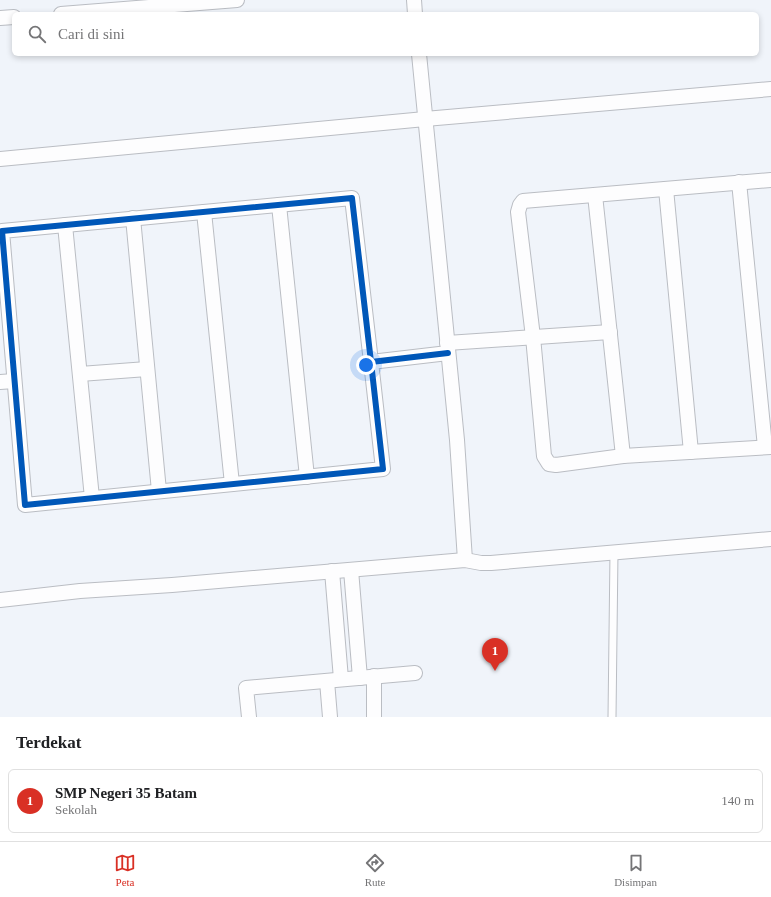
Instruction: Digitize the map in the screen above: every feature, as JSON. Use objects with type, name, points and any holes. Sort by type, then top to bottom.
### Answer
[{"type":"street","points":[[80,12],[154,4],[237,0]]},
{"type":"street","points":[[414,0],[415,12]]},
{"type":"street","points":[[0,18],[12,17]]},
{"type":"street","points":[[419,56],[448,348],[465,560]]},
{"type":"street","points":[[0,159],[425,119],[771,89]]},
{"type":"street","points":[[739,182],[768,447],[623,456],[556,465],[549,464],[544,456],[533,337],[518,212],[523,201],[739,182],[771,180]]},
{"type":"street","points":[[666,189],[691,452]]},
{"type":"street","points":[[595,195],[623,456]]},
{"type":"street","points":[[352,198],[383,469],[25,505],[2,231],[204,212],[352,198]]},
{"type":"street","points":[[279,205],[307,477]]},
{"type":"street","points":[[204,212],[232,484]]},
{"type":"street","points":[[133,218],[159,491]]},
{"type":"street","points":[[65,225],[92,498]]},
{"type":"street","points":[[371,362],[448,348],[533,337],[610,332]]},
{"type":"street","points":[[80,374],[148,369]]},
{"type":"street","points":[[0,382],[14,381]]},
{"type":"street","points":[[0,600],[80,591],[172,585],[465,560],[486,563],[771,539]]},
{"type":"street","points":[[351,570],[374,717]]},
{"type":"street","points":[[332,571],[341,679]]},
{"type":"street","points":[[249,717],[246,688],[415,673]]},
{"type":"street","points":[[327,681],[330,717]]},
{"type":"lane","points":[[612,717],[614,552]]},
{"type":"cycle path","points":[[371,362],[352,198],[2,231],[25,505],[383,469],[371,362],[448,353]]},
{"type":"place","name":"SMP Negeri 35 Batam","points":[[495,671]]}]
